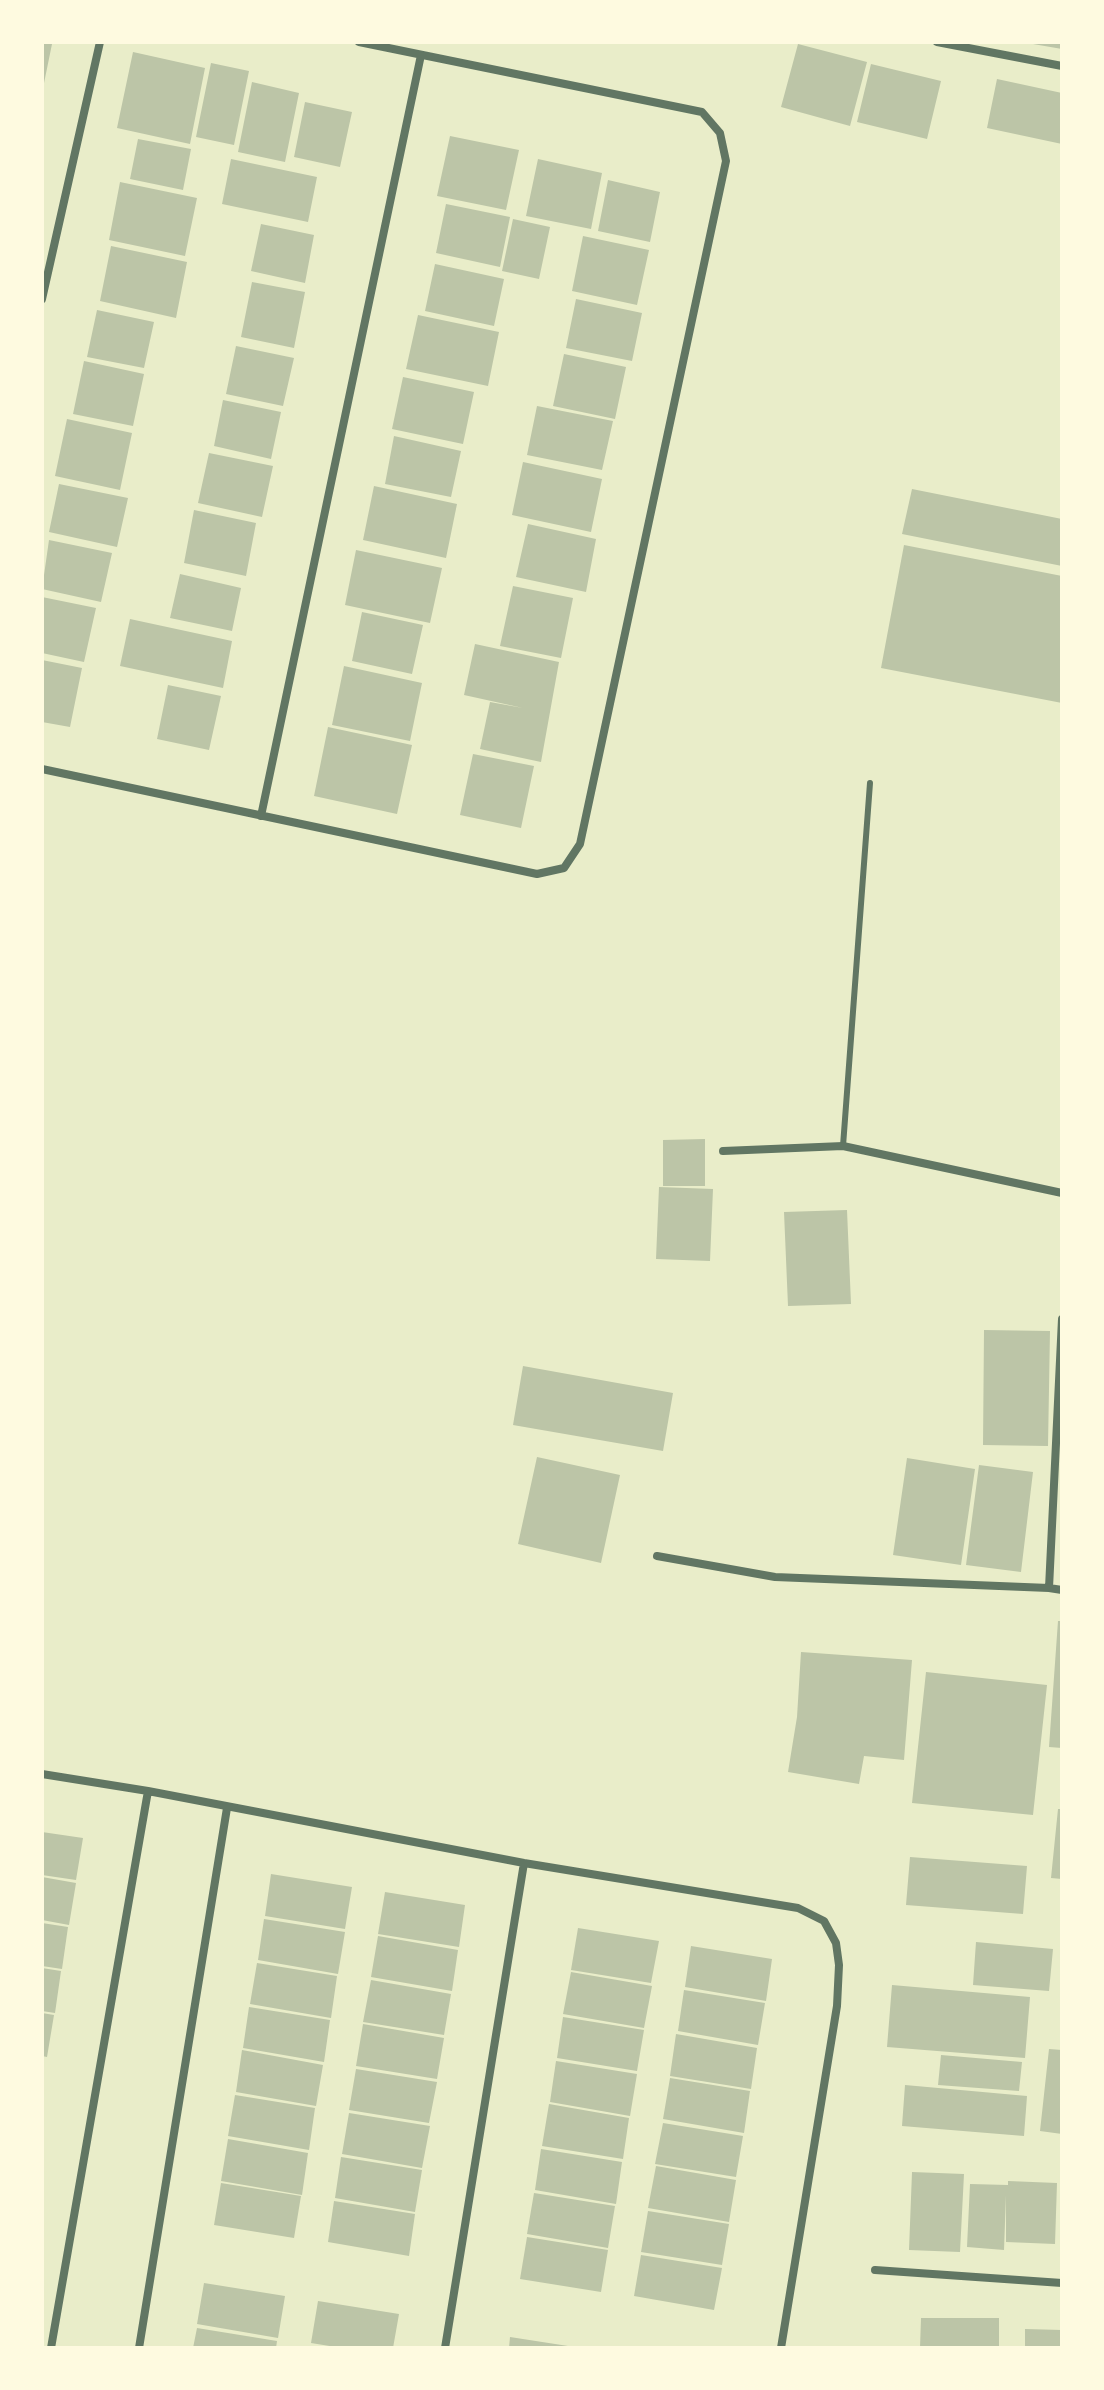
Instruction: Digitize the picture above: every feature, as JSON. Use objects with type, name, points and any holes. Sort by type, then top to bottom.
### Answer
[{"type":"street","points":[[42,299],[100,42]]},
{"type":"street","points":[[42,769],[537,874],[564,868],[580,844],[726,161],[720,133],[702,112],[359,42]]},
{"type":"street","points":[[937,42],[1062,66]]},
{"type":"street","points":[[261,816],[421,55]]},
{"type":"street","points":[[723,1151],[843,1146],[1062,1193]]},
{"type":"street","points":[[1049,1588],[1062,1319]]},
{"type":"street","points":[[657,1556],[775,1577],[1062,1590]]},
{"type":"street","points":[[42,1774],[148,1791],[524,1863],[798,1908],[824,1921],[836,1943],[837,2006],[781,2348]]},
{"type":"street","points":[[51,2348],[148,1791]]},
{"type":"street","points":[[139,2348],[227,1808]]},
{"type":"street","points":[[445,2348],[524,1863]]},
{"type":"street","points":[[875,2270],[1062,2283]]},
{"type":"lane","points":[[843,1146],[870,783]]},
{"type":"building","points":[[42,42],[52,44],[43,88],[42,88]]},
{"type":"building","points":[[1062,42],[1062,49],[1033,44]]},
{"type":"building","points":[[798,44],[867,62],[850,126],[781,107]]},
{"type":"building","points":[[133,52],[205,68],[190,144],[117,128]]},
{"type":"building","points":[[211,63],[249,71],[234,145],[196,137]]},
{"type":"building","points":[[871,64],[941,81],[927,139],[857,122]]},
{"type":"building","points":[[997,79],[1062,93],[1062,144],[987,128]]},
{"type":"building","points":[[252,82],[299,93],[285,162],[238,152]]},
{"type":"building","points":[[305,102],[352,112],[340,167],[294,157]]},
{"type":"building","points":[[450,136],[519,150],[506,210],[437,196]]},
{"type":"building","points":[[138,139],[191,149],[183,190],[130,179]]},
{"type":"building","points":[[231,159],[317,177],[308,222],[222,204]]},
{"type":"building","points":[[538,159],[602,173],[591,229],[526,216]]},
{"type":"building","points":[[608,180],[660,192],[650,242],[598,231]]},
{"type":"building","points":[[120,182],[197,198],[185,256],[109,240]]},
{"type":"building","points":[[446,204],[510,217],[500,267],[436,253]]},
{"type":"building","points":[[513,219],[550,227],[539,279],[502,271]]},
{"type":"building","points":[[261,224],[314,235],[305,283],[251,271]]},
{"type":"building","points":[[583,236],[649,250],[637,305],[572,291]]},
{"type":"building","points":[[111,246],[187,262],[176,318],[100,301]]},
{"type":"building","points":[[435,264],[504,279],[494,326],[425,311]]},
{"type":"building","points":[[252,282],[305,292],[294,348],[241,337]]},
{"type":"building","points":[[576,299],[642,313],[632,361],[566,348]]},
{"type":"building","points":[[97,310],[154,322],[144,368],[87,357]]},
{"type":"building","points":[[418,315],[499,332],[488,386],[406,369]]},
{"type":"building","points":[[236,346],[294,358],[283,406],[226,394]]},
{"type":"building","points":[[564,354],[626,367],[615,419],[553,406]]},
{"type":"building","points":[[84,361],[144,374],[133,426],[73,414]]},
{"type":"building","points":[[403,377],[474,392],[463,444],[392,429]]},
{"type":"building","points":[[223,400],[281,412],[271,459],[214,446]]},
{"type":"building","points":[[537,406],[613,421],[602,470],[527,455]]},
{"type":"building","points":[[67,419],[132,433],[120,490],[55,476]]},
{"type":"building","points":[[394,436],[461,451],[451,497],[385,484]]},
{"type":"building","points":[[209,453],[273,466],[262,517],[198,503]]},
{"type":"building","points":[[523,462],[602,479],[591,532],[512,515]]},
{"type":"building","points":[[59,484],[128,498],[117,547],[49,532]]},
{"type":"building","points":[[374,486],[457,504],[446,558],[363,540]]},
{"type":"building","points":[[912,489],[1062,519],[1062,566],[902,534]]},
{"type":"building","points":[[194,510],[256,523],[246,576],[184,563]]},
{"type":"building","points":[[528,524],[596,539],[586,592],[516,577]]},
{"type":"building","points":[[49,540],[112,553],[101,602],[42,589]]},
{"type":"building","points":[[904,545],[1062,576],[1062,703],[881,668]]},
{"type":"building","points":[[356,550],[442,568],[430,623],[345,605]]},
{"type":"building","points":[[180,574],[241,588],[232,631],[170,618]]},
{"type":"building","points":[[513,586],[573,598],[561,658],[500,646]]},
{"type":"building","points":[[42,597],[96,608],[84,662],[42,653]]},
{"type":"building","points":[[362,612],[423,625],[412,674],[352,661]]},
{"type":"building","points":[[130,619],[232,641],[223,688],[120,666]]},
{"type":"building","points":[[475,644],[559,662],[541,762],[480,749],[490,702],[523,708],[464,695]]},
{"type":"building","points":[[42,660],[82,668],[70,727],[42,722]]},
{"type":"building","points":[[344,666],[422,683],[410,741],[332,725]]},
{"type":"building","points":[[168,685],[221,696],[209,750],[157,739]]},
{"type":"building","points":[[328,727],[412,745],[397,814],[314,796]]},
{"type":"building","points":[[473,754],[534,766],[521,828],[460,815]]},
{"type":"building","points":[[705,1139],[705,1186],[663,1186],[663,1140]]},
{"type":"building","points":[[659,1187],[713,1189],[710,1261],[656,1259]]},
{"type":"building","points":[[847,1210],[851,1304],[788,1306],[784,1212]]},
{"type":"building","points":[[984,1330],[1050,1331],[1048,1446],[983,1445]]},
{"type":"building","points":[[523,1366],[673,1393],[663,1451],[513,1425]]},
{"type":"building","points":[[537,1457],[620,1475],[601,1563],[518,1544]]},
{"type":"building","points":[[907,1458],[975,1469],[961,1565],[893,1555]]},
{"type":"building","points":[[979,1465],[1033,1472],[1021,1572],[966,1565]]},
{"type":"building","points":[[1058,1621],[1062,1621],[1062,1748],[1049,1747]]},
{"type":"building","points":[[801,1652],[912,1660],[904,1760],[864,1756],[859,1784],[788,1772],[797,1717]]},
{"type":"building","points":[[926,1672],[1047,1685],[1033,1815],[912,1803]]},
{"type":"building","points":[[1058,1809],[1062,1809],[1062,1879],[1051,1878]]},
{"type":"building","points":[[42,1832],[83,1838],[76,1880],[42,1875]]},
{"type":"building","points":[[910,1857],[1027,1866],[1023,1914],[906,1905]]},
{"type":"building","points":[[271,1874],[352,1887],[345,1929],[265,1916]]},
{"type":"building","points":[[42,1877],[76,1883],[69,1925],[42,1920]]},
{"type":"building","points":[[385,1892],[465,1905],[459,1947],[378,1934]]},
{"type":"building","points":[[264,1919],[345,1932],[338,1974],[258,1960]]},
{"type":"building","points":[[42,1923],[68,1927],[62,1969],[42,1966]]},
{"type":"building","points":[[578,1928],[659,1941],[651,1983],[571,1970]]},
{"type":"building","points":[[378,1936],[458,1950],[452,1991],[371,1977]]},
{"type":"building","points":[[976,1942],[1053,1949],[1049,1991],[973,1985]]},
{"type":"building","points":[[691,1946],[772,1959],[766,2001],[685,1987]]},
{"type":"building","points":[[257,1963],[337,1976],[331,2018],[250,2004]]},
{"type":"building","points":[[42,1968],[61,1971],[55,2013],[42,2011]]},
{"type":"building","points":[[571,1972],[652,1986],[644,2028],[563,2014]]},
{"type":"building","points":[[371,1980],[451,1994],[444,2035],[363,2022]]},
{"type":"building","points":[[892,1985],[1030,1997],[1025,2058],[887,2047]]},
{"type":"building","points":[[684,1990],[765,2003],[758,2045],[678,2031]]},
{"type":"building","points":[[249,2007],[330,2020],[324,2062],[243,2048]]},
{"type":"building","points":[[42,2013],[54,2015],[47,2057],[42,2056]]},
{"type":"building","points":[[563,2017],[644,2030],[637,2071],[557,2058]]},
{"type":"building","points":[[363,2024],[444,2038],[437,2079],[356,2066]]},
{"type":"building","points":[[676,2034],[757,2048],[751,2089],[670,2076]]},
{"type":"building","points":[[1049,2049],[1062,2050],[1062,2134],[1040,2131]]},
{"type":"building","points":[[242,2050],[323,2065],[316,2106],[236,2092]]},
{"type":"building","points":[[941,2055],[1022,2062],[1019,2091],[938,2085]]},
{"type":"building","points":[[556,2061],[637,2074],[630,2116],[550,2102]]},
{"type":"building","points":[[356,2069],[437,2082],[429,2123],[349,2110]]},
{"type":"building","points":[[670,2078],[750,2091],[744,2133],[663,2119]]},
{"type":"building","points":[[905,2085],[1027,2096],[1024,2136],[902,2126]]},
{"type":"building","points":[[235,2095],[315,2108],[309,2150],[228,2136]]},
{"type":"building","points":[[549,2104],[629,2118],[623,2159],[542,2146]]},
{"type":"building","points":[[349,2113],[430,2126],[422,2168],[342,2154]]},
{"type":"building","points":[[663,2123],[743,2136],[736,2177],[655,2164]]},
{"type":"building","points":[[228,2139],[308,2153],[302,2195],[221,2181]]},
{"type":"building","points":[[541,2149],[622,2162],[616,2204],[535,2190]]},
{"type":"building","points":[[341,2157],[422,2170],[415,2212],[335,2198]]},
{"type":"building","points":[[656,2166],[736,2180],[729,2222],[648,2208]]},
{"type":"building","points":[[912,2172],[964,2174],[960,2252],[909,2250]]},
{"type":"building","points":[[1008,2181],[1057,2183],[1055,2244],[1006,2242],[1006,2195],[1004,2250],[967,2247],[970,2184],[1008,2185]]},
{"type":"building","points":[[221,2183],[301,2196],[294,2238],[214,2225]]},
{"type":"building","points":[[534,2193],[615,2206],[608,2248],[527,2234]]},
{"type":"building","points":[[334,2201],[415,2214],[409,2256],[328,2242]]},
{"type":"building","points":[[648,2211],[729,2224],[722,2265],[641,2252]]},
{"type":"building","points":[[527,2237],[608,2250],[601,2292],[520,2279]]},
{"type":"building","points":[[641,2255],[722,2268],[714,2310],[634,2296]]},
{"type":"building","points":[[204,2283],[285,2296],[278,2338],[197,2324]]},
{"type":"building","points":[[318,2301],[399,2314],[393,2348],[342,2348],[311,2343]]},
{"type":"building","points":[[921,2318],[999,2318],[999,2348],[920,2348]]},
{"type":"building","points":[[197,2328],[277,2341],[276,2348],[193,2348]]},
{"type":"building","points":[[1025,2329],[1062,2330],[1062,2348],[1025,2348]]},
{"type":"building","points":[[510,2337],[568,2346],[568,2348],[509,2348]]}]
